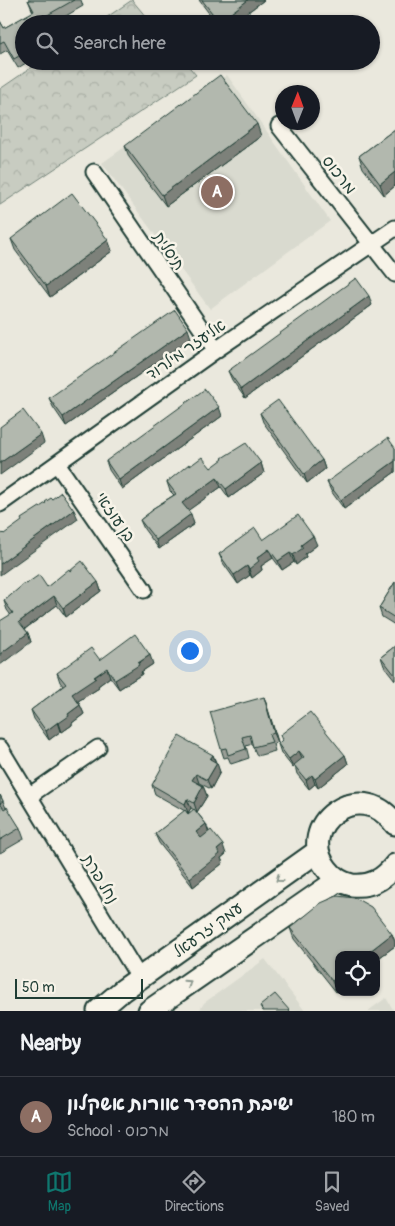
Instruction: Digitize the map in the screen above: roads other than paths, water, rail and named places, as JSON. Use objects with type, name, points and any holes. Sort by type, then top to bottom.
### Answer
[{"type":"main road","points":[[393,873],[370,884],[354,885],[338,880],[327,870],[320,858],[318,839],[321,828],[327,818],[336,810],[346,805],[387,802],[388,815],[395,824]]},
{"type":"main road","name":"עמק יזרעאל","points":[[98,1011],[318,851]]},
{"type":"main road","name":"עמק יזרעאל","points":[[153,1010],[338,880]]},
{"type":"street","name":"מרכוס","points":[[282,130],[370,245],[395,274]]},
{"type":"street","name":"תיסלית","points":[[94,172],[216,350]]},
{"type":"street","name":"אליעזר מילרוד","points":[[0,504],[216,350],[395,228]]},
{"type":"street","name":"בן עוזאי","points":[[58,464],[144,590]]},
{"type":"street","name":"נחל פרת","points":[[0,748],[140,979]]},
{"type":"street","points":[[30,796],[98,748]]},
{"type":"place","name":"ישיבת ההסדר אורות אשקלון","points":[[217,192]]}]
